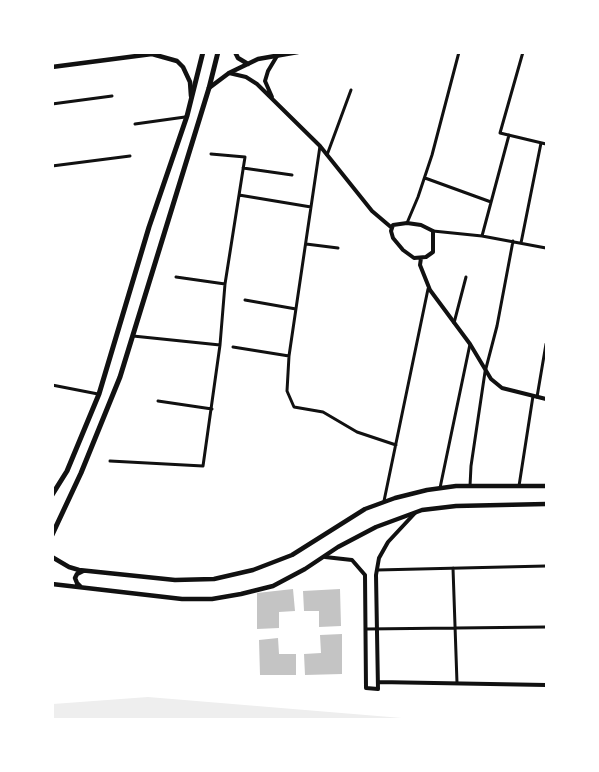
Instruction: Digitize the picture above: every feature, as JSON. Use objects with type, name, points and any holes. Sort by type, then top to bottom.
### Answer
[{"type":"main road","points":[[52,67],[162,52]]},
{"type":"main road","points":[[52,495],[67,471],[99,394],[150,224],[192,101],[203,52]]},
{"type":"main road","points":[[54,531],[81,473],[120,377],[218,52]]},
{"type":"main road","points":[[235,52],[238,58],[248,64]]},
{"type":"main road","points":[[209,88],[229,73],[258,59],[298,52]]},
{"type":"main road","points":[[152,54],[177,61],[183,67],[190,82],[192,101]]},
{"type":"main road","points":[[150,224],[165,227]]},
{"type":"main road","points":[[52,557],[69,567],[85,571],[194,580],[233,575],[292,555],[351,517],[384,501],[440,488],[546,486]]},
{"type":"main road","points":[[52,584],[182,599],[212,599],[273,585],[305,569],[376,526],[415,512],[456,506],[546,504]]},
{"type":"main road","points":[[81,587],[76,583],[75,578],[77,574],[85,571]]},
{"type":"street","points":[[407,222],[425,178],[459,52]]},
{"type":"street","points":[[523,52],[500,133],[546,144]]},
{"type":"street","points":[[273,101],[265,81],[277,56]]},
{"type":"street","points":[[229,73],[246,77],[257,84],[320,147],[372,210],[392,228],[393,238],[403,250],[414,258],[426,257],[433,252],[433,231]]},
{"type":"street","points":[[327,155],[351,90]]},
{"type":"street","points":[[52,104],[112,96]]},
{"type":"street","points":[[135,123],[187,116]]},
{"type":"street","points":[[482,236],[509,135]]},
{"type":"street","points":[[521,243],[541,143]]},
{"type":"street","points":[[320,147],[289,356],[287,391],[294,407],[323,412],[357,432],[396,446]]},
{"type":"street","points":[[110,461],[203,466],[220,345],[225,284],[245,157],[211,154]]},
{"type":"street","points":[[52,166],[130,156]]},
{"type":"street","points":[[243,168],[292,175]]},
{"type":"street","points":[[425,178],[491,202]]},
{"type":"street","points":[[239,195],[311,207]]},
{"type":"street","points":[[392,228],[393,225],[407,222],[433,231],[482,236],[546,248]]},
{"type":"street","points":[[470,486],[485,372],[497,326],[513,242]]},
{"type":"street","points":[[306,244],[339,248]]},
{"type":"street","points":[[421,258],[420,265],[429,286],[470,344],[485,372],[502,388],[546,399]]},
{"type":"street","points":[[176,277],[225,284]]},
{"type":"street","points":[[454,323],[466,277]]},
{"type":"street","points":[[384,501],[429,286]]},
{"type":"street","points":[[244,300],[296,309]]},
{"type":"street","points":[[133,336],[220,345]]},
{"type":"street","points":[[440,488],[470,344]]},
{"type":"street","points":[[519,486],[546,344]]},
{"type":"street","points":[[233,347],[289,356]]},
{"type":"street","points":[[52,385],[99,394]]},
{"type":"street","points":[[158,401],[212,409]]},
{"type":"street","points":[[324,557],[352,560],[365,574],[366,688],[378,688],[377,570],[379,558],[388,542],[415,512]]},
{"type":"street","points":[[377,570],[546,566]]},
{"type":"street","points":[[453,568],[457,684]]},
{"type":"street","points":[[366,629],[546,627]]},
{"type":"street","points":[[378,682],[546,685]]},
{"type":"shaded area","points":[[148,697],[414,719],[53,719],[53,704]]},
{"type":"building","points":[[293,589],[295,611],[279,612],[279,628],[257,629],[257,593]]},
{"type":"building","points":[[340,589],[341,626],[319,627],[319,611],[304,611],[303,591]]},
{"type":"building","points":[[342,634],[342,674],[305,675],[304,654],[321,653],[320,635]]},
{"type":"building","points":[[278,638],[279,654],[296,654],[296,675],[260,675],[259,640]]}]
